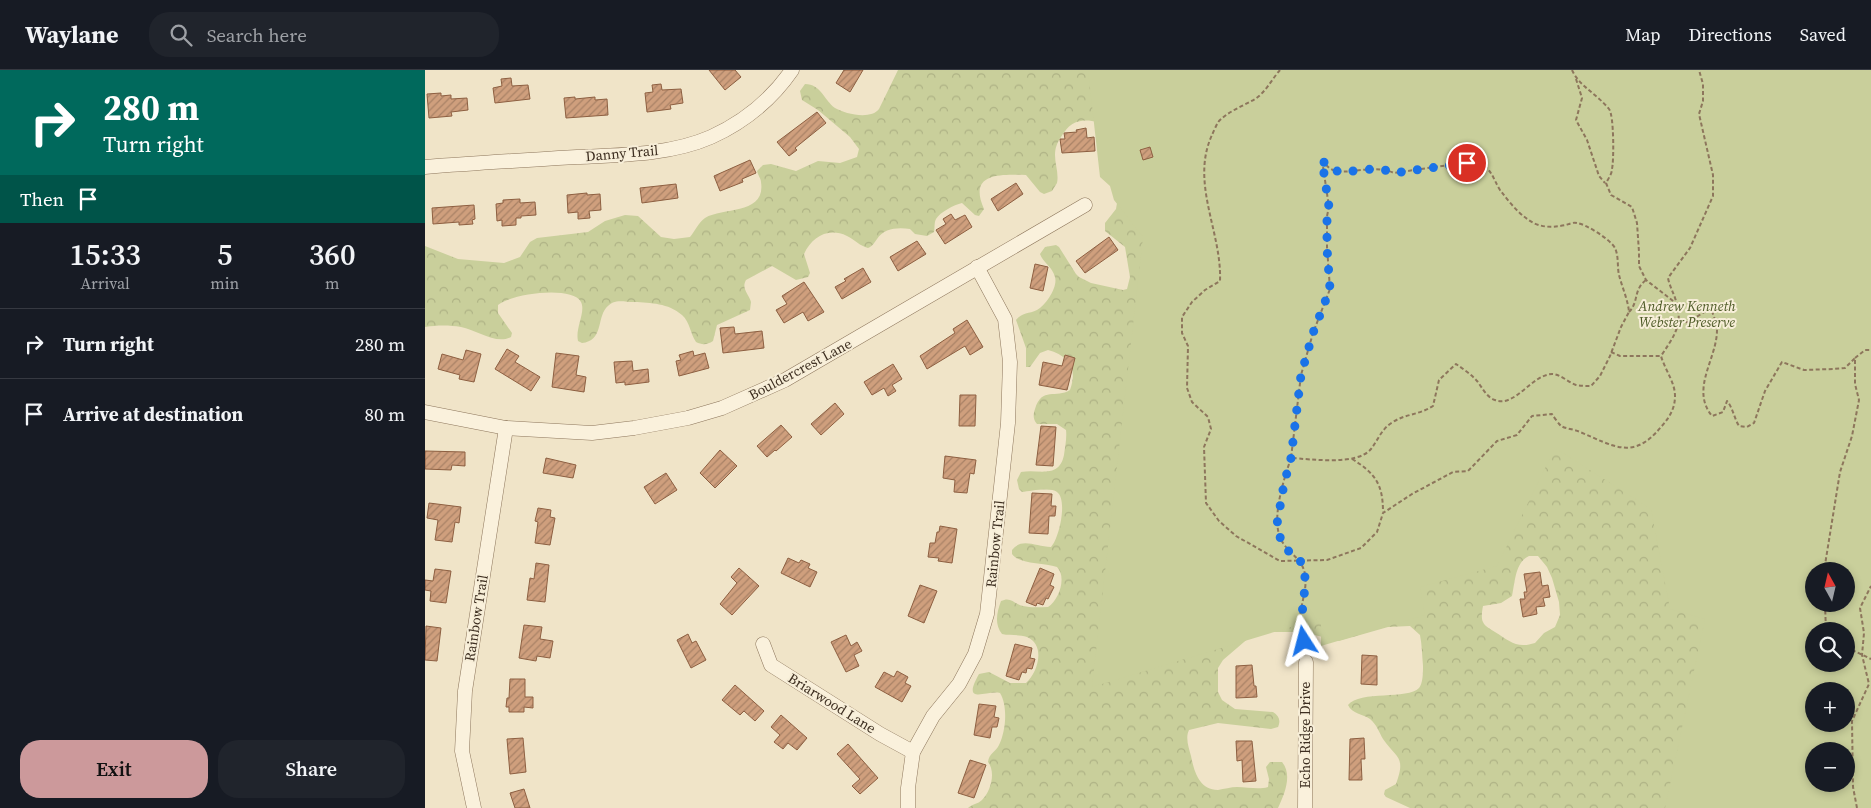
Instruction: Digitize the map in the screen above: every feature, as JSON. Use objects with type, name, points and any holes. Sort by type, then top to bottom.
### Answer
[{"type":"street","name":"Danny Trail","points":[[425,167],[610,155],[670,149],[711,137],[752,114],[784,82],[792,70]]},
{"type":"street","name":"Bouldercrest Lane","points":[[425,412],[506,428],[592,433],[643,427],[688,418],[722,408],[785,380],[1085,205]]},
{"type":"street","name":"Rainbow Trail","points":[[908,808],[907,788],[913,752],[933,716],[959,684],[971,662],[987,614],[1008,423],[1010,362],[1005,319],[977,267]]},
{"type":"street","name":"Rainbow Trail","points":[[474,808],[462,752],[465,692],[506,428]]},
{"type":"street","name":"Briarwood Lane","points":[[763,644],[771,664],[880,734],[913,752]]},
{"type":"street","name":"Echo Ridge Drive","points":[[1305,662],[1305,808]]},
{"type":"path","points":[[1280,70],[1257,98],[1242,105],[1219,122],[1204,155],[1207,203],[1221,264],[1220,281],[1205,290],[1192,302],[1182,317],[1181,333],[1188,346],[1187,388],[1192,402],[1208,417],[1211,429],[1205,447],[1206,503],[1219,521],[1236,536],[1280,561],[1327,560],[1361,548],[1377,532],[1383,513],[1383,502],[1375,476],[1352,459]]},
{"type":"path","points":[[1572,70],[1582,98],[1576,120],[1587,140],[1599,176],[1606,183],[1611,195],[1633,207],[1638,232],[1639,266],[1646,280],[1677,304],[1702,304],[1711,308]]},
{"type":"path","points":[[1383,513],[1412,494],[1453,472],[1467,471],[1497,441],[1517,435],[1532,416],[1551,414],[1561,426],[1579,431],[1619,448],[1636,448],[1652,438],[1671,416],[1675,398],[1673,382],[1664,367],[1661,356],[1678,329],[1679,323],[1677,304],[1670,289],[1668,278],[1690,248],[1713,196],[1713,175],[1699,114],[1703,101],[1703,84],[1699,70]]},
{"type":"path","points":[[1576,79],[1592,91],[1610,110],[1613,134],[1612,170],[1606,183]]},
{"type":"path","points":[[1305,662],[1304,641],[1300,624],[1304,601],[1305,575],[1300,560],[1290,553],[1281,541],[1277,524],[1281,494],[1291,458],[1301,375],[1313,333],[1330,289],[1327,248],[1327,216],[1329,207],[1322,160],[1329,168],[1340,172],[1384,168],[1394,173],[1401,173],[1476,161],[1485,165],[1495,177],[1499,188],[1528,220],[1538,226],[1555,227],[1575,222],[1594,231],[1614,247],[1629,312]]},
{"type":"path","points":[[1291,458],[1352,459],[1370,450],[1383,430],[1393,422],[1423,412],[1433,406],[1439,380],[1456,364],[1475,379],[1485,394],[1494,400],[1500,401],[1511,400],[1528,385],[1546,375],[1554,374],[1574,384],[1591,386],[1600,376],[1629,312],[1634,307],[1639,285],[1646,280]]},
{"type":"path","points":[[1679,323],[1688,322],[1711,308]]},
{"type":"path","points":[[1711,308],[1717,330],[1703,387],[1705,408],[1712,416],[1723,412],[1727,401],[1732,407],[1732,414],[1739,426],[1747,427],[1754,423],[1765,391],[1782,362],[1804,370],[1845,368],[1865,350],[1871,350]]},
{"type":"path","points":[[1611,352],[1620,356],[1661,356]]},
{"type":"path","points":[[1825,562],[1840,472],[1852,436],[1859,400],[1855,384],[1855,358]]},
{"type":"path","points":[[1857,808],[1853,787],[1852,721],[1869,684],[1862,655],[1864,633],[1860,608],[1871,586]]},
{"type":"path","points":[[1855,652],[1871,659]]},
{"type":"green space","name":"Andrew Kenneth Webster Preserve","points":[[898,70],[1871,70],[1871,808],[1410,808],[1386,797],[1384,794],[1385,790],[1396,784],[1400,768],[1399,758],[1383,739],[1372,721],[1352,710],[1348,705],[1354,700],[1373,696],[1405,694],[1419,688],[1423,672],[1421,639],[1420,635],[1410,626],[1388,627],[1339,641],[1302,632],[1269,632],[1251,636],[1223,660],[1218,668],[1218,692],[1222,700],[1235,709],[1273,712],[1279,718],[1279,725],[1271,729],[1218,723],[1189,730],[1187,736],[1188,743],[1196,773],[1206,787],[1212,789],[1237,787],[1264,788],[1268,787],[1269,779],[1266,767],[1270,762],[1282,762],[1287,773],[1287,779],[1285,791],[1278,808],[968,808],[982,800],[990,787],[992,771],[988,762],[998,747],[1005,726],[1005,711],[1003,698],[1000,693],[974,693],[974,684],[979,674],[989,672],[1010,683],[1026,683],[1037,666],[1038,652],[1037,646],[1033,641],[1024,636],[1002,634],[999,630],[997,618],[1001,601],[1007,599],[1026,607],[1048,607],[1058,594],[1061,582],[1060,571],[1057,567],[1020,560],[1012,554],[1012,550],[1016,546],[1025,543],[1051,547],[1057,536],[1062,511],[1060,496],[1057,492],[1050,490],[1022,492],[1019,489],[1017,480],[1021,472],[1053,470],[1061,462],[1064,455],[1066,430],[1057,424],[1037,424],[1034,419],[1034,413],[1038,402],[1045,395],[1070,390],[1073,375],[1072,369],[1066,359],[1048,350],[1040,353],[1030,367],[1026,367],[1026,348],[1016,320],[1026,313],[1040,308],[1055,286],[1055,277],[1052,270],[1040,254],[1045,247],[1056,245],[1059,247],[1076,274],[1091,283],[1123,290],[1127,289],[1130,277],[1125,247],[1105,231],[1105,223],[1116,209],[1118,197],[1098,122],[1086,120],[1076,122],[1068,127],[1058,141],[1055,152],[1057,183],[1052,191],[1044,194],[1040,192],[1026,175],[997,176],[983,182],[980,188],[980,197],[984,209],[979,216],[975,215],[962,203],[955,205],[938,216],[934,232],[927,236],[915,234],[910,229],[887,230],[868,248],[840,233],[821,235],[811,243],[804,254],[810,273],[808,277],[796,280],[772,266],[746,280],[744,286],[751,302],[750,310],[717,325],[713,341],[709,343],[702,344],[696,342],[685,318],[671,308],[653,303],[619,301],[612,303],[606,308],[596,334],[589,341],[582,343],[578,341],[577,336],[582,310],[581,302],[575,297],[566,294],[554,293],[527,295],[498,305],[498,313],[512,333],[511,337],[505,339],[493,338],[461,327],[443,325],[425,327],[425,246],[458,259],[504,263],[520,257],[530,242],[537,238],[588,232],[605,221],[625,215],[638,216],[661,237],[674,239],[690,237],[705,218],[742,208],[757,200],[761,193],[761,182],[757,171],[763,165],[771,164],[796,171],[818,161],[840,163],[857,157],[859,149],[850,137],[818,110],[802,100],[800,91],[805,84],[819,89],[831,105],[845,112],[864,115],[879,109]],"holes":[[[1529,556],[1538,556],[1547,567],[1559,602],[1560,615],[1555,627],[1544,633],[1535,643],[1518,645],[1487,627],[1483,622],[1482,614],[1483,606],[1501,603],[1512,596],[1518,568],[1524,559]]]},
{"type":"green space","name":"Andrew Kenneth Webster Preserve","points":[[1088,70],[1871,70],[1871,808],[1665,808],[1705,619],[1670,609],[1651,509],[1555,448],[1497,566],[1420,587],[1425,615],[1321,646],[1321,618],[1092,687],[1143,237],[1114,200],[1110,186],[1100,177]]},
{"type":"building","points":[[709,70],[735,70],[741,77],[725,90]]},
{"type":"building","points":[[844,70],[863,70],[850,92],[836,83]]},
{"type":"building","points":[[511,78],[512,86],[528,85],[530,99],[495,103],[493,88],[502,86],[501,79]]},
{"type":"building","points":[[661,84],[662,90],[681,89],[683,103],[670,105],[671,109],[647,112],[645,93],[653,92],[652,85]]},
{"type":"building","points":[[441,93],[441,96],[451,95],[451,99],[467,98],[468,110],[451,112],[452,116],[429,118],[427,94]]},
{"type":"building","points":[[575,97],[575,99],[595,97],[595,100],[607,99],[608,115],[566,118],[564,98]]},
{"type":"building","points":[[817,112],[826,123],[795,148],[797,150],[789,156],[777,142]]},
{"type":"building","points":[[1086,128],[1087,138],[1094,137],[1095,151],[1062,153],[1060,139],[1065,139],[1064,133],[1077,132],[1076,130]]},
{"type":"building","points":[[1150,147],[1153,157],[1143,160],[1140,150]]},
{"type":"building","points":[[750,160],[756,173],[742,179],[743,182],[720,191],[714,176]]},
{"type":"building","points":[[1016,183],[1023,194],[998,211],[991,199]]},
{"type":"building","points":[[676,184],[678,198],[642,203],[640,188]]},
{"type":"building","points":[[587,193],[587,195],[600,194],[601,210],[589,211],[590,218],[578,219],[578,212],[568,213],[567,195]]},
{"type":"building","points":[[520,199],[520,203],[535,202],[536,215],[521,216],[521,218],[516,218],[516,225],[502,226],[502,220],[497,221],[496,204],[503,203],[503,200]]},
{"type":"building","points":[[474,205],[475,219],[472,220],[473,224],[459,225],[459,222],[433,224],[432,208]]},
{"type":"building","points":[[951,214],[955,220],[965,215],[972,227],[945,244],[936,230],[946,224],[943,219]]},
{"type":"building","points":[[1109,237],[1118,250],[1085,273],[1076,261]]},
{"type":"building","points":[[917,241],[926,254],[898,271],[890,257]]},
{"type":"building","points":[[1035,264],[1048,267],[1043,291],[1030,288]]},
{"type":"building","points":[[863,268],[871,282],[842,299],[835,287],[846,281],[844,279]]},
{"type":"building","points":[[804,282],[824,312],[808,321],[803,312],[784,323],[776,310],[787,304],[782,296]]},
{"type":"building","points":[[967,320],[983,347],[970,355],[965,346],[927,369],[920,356],[955,333],[953,329]]},
{"type":"building","points":[[734,327],[735,334],[762,331],[764,348],[723,353],[720,328]]},
{"type":"building","points":[[507,349],[519,356],[515,362],[540,377],[531,391],[495,369]]},
{"type":"building","points":[[466,350],[481,354],[474,382],[459,379],[460,375],[438,369],[442,354],[463,360]]},
{"type":"building","points":[[693,351],[694,356],[705,353],[709,368],[679,376],[676,361],[681,360],[679,355]]},
{"type":"building","points":[[556,353],[579,356],[576,375],[586,377],[584,392],[552,387]]},
{"type":"building","points":[[1065,355],[1075,358],[1067,390],[1039,385],[1043,362],[1062,366]]},
{"type":"building","points":[[632,361],[633,371],[648,369],[649,382],[625,385],[625,382],[616,383],[614,362]]},
{"type":"building","points":[[893,364],[902,379],[892,385],[896,391],[888,396],[884,388],[872,395],[864,382]]},
{"type":"building","points":[[960,395],[976,395],[975,426],[959,426]]},
{"type":"building","points":[[835,403],[844,414],[821,435],[811,424]]},
{"type":"building","points":[[781,425],[792,437],[767,457],[757,446]]},
{"type":"building","points":[[1041,426],[1056,427],[1053,466],[1036,465]]},
{"type":"building","points":[[720,450],[737,466],[715,488],[700,473]]},
{"type":"building","points":[[425,451],[465,452],[465,466],[452,465],[451,470],[425,469]]},
{"type":"building","points":[[945,456],[976,460],[974,474],[970,473],[967,493],[954,492],[955,480],[943,478]]},
{"type":"building","points":[[546,458],[576,465],[573,478],[543,473]]},
{"type":"building","points":[[666,473],[677,490],[655,504],[644,487]]},
{"type":"building","points":[[1032,493],[1052,494],[1051,506],[1056,506],[1055,516],[1049,516],[1048,534],[1029,533]]},
{"type":"building","points":[[429,503],[461,507],[459,523],[455,522],[452,542],[435,540],[438,520],[427,518]]},
{"type":"building","points":[[538,508],[551,510],[550,517],[555,518],[550,545],[535,543],[538,522],[535,521]]},
{"type":"building","points":[[940,526],[957,529],[952,563],[938,561],[939,558],[928,557],[930,543],[935,543]]},
{"type":"building","points":[[788,558],[799,563],[801,560],[810,564],[808,568],[817,572],[810,587],[781,573]]},
{"type":"building","points":[[536,563],[549,565],[545,602],[527,600],[530,578],[534,579]]},
{"type":"building","points":[[739,568],[759,586],[732,615],[720,604],[737,583],[731,577]]},
{"type":"building","points":[[1040,568],[1054,574],[1050,585],[1054,587],[1043,605],[1037,603],[1036,606],[1026,602]]},
{"type":"building","points":[[435,569],[451,571],[446,603],[430,601],[431,591],[425,590],[425,580],[433,581]]},
{"type":"building","points":[[1540,572],[1542,586],[1548,585],[1550,597],[1543,598],[1545,606],[1536,607],[1537,614],[1523,617],[1520,599],[1525,599],[1524,592],[1527,592],[1524,574]]},
{"type":"building","points":[[920,585],[937,591],[924,623],[908,616]]},
{"type":"building","points":[[524,625],[542,627],[540,639],[553,641],[550,658],[537,656],[536,661],[519,658]]},
{"type":"building","points":[[426,626],[441,628],[437,661],[425,660]]},
{"type":"building","points":[[688,634],[692,643],[696,641],[706,660],[691,668],[677,640]]},
{"type":"building","points":[[846,635],[851,646],[857,642],[862,651],[854,655],[859,666],[846,672],[831,642]]},
{"type":"building","points":[[1015,644],[1032,648],[1030,658],[1035,659],[1032,669],[1027,668],[1026,673],[1022,672],[1019,680],[1006,676]]},
{"type":"building","points":[[1362,655],[1377,656],[1377,685],[1361,684]]},
{"type":"building","points":[[1252,665],[1257,697],[1236,698],[1236,666]]},
{"type":"building","points":[[897,671],[908,677],[905,683],[911,686],[902,702],[875,687],[884,672],[894,677]]},
{"type":"building","points":[[510,679],[525,679],[525,697],[533,697],[533,708],[524,707],[524,712],[509,712],[509,707],[506,707],[507,698],[509,698]]},
{"type":"building","points":[[735,685],[764,711],[755,721],[744,711],[740,715],[722,700]]},
{"type":"building","points":[[979,704],[996,706],[994,717],[999,718],[997,727],[992,727],[990,738],[974,735]]},
{"type":"building","points":[[781,715],[807,738],[797,750],[788,743],[783,749],[774,742],[780,735],[771,727]]},
{"type":"building","points":[[523,738],[526,772],[510,774],[507,739]]},
{"type":"building","points":[[1364,738],[1365,759],[1361,759],[1362,780],[1349,780],[1350,739]]},
{"type":"building","points":[[1236,741],[1252,741],[1256,781],[1243,782],[1242,760],[1237,761]]},
{"type":"building","points":[[848,744],[878,778],[860,794],[852,786],[860,779],[837,754]]},
{"type":"building","points":[[970,760],[986,765],[974,798],[958,793]]},
{"type":"building","points":[[524,789],[530,808],[515,808],[510,793]]},
{"type":"route","points":[[1304,641],[1300,624],[1304,601],[1305,575],[1300,560],[1290,553],[1281,541],[1277,524],[1278,511],[1291,458],[1301,375],[1313,333],[1330,289],[1327,248],[1327,216],[1329,207],[1322,160],[1329,168],[1340,172],[1384,168],[1394,173],[1401,173],[1467,163]]}]
